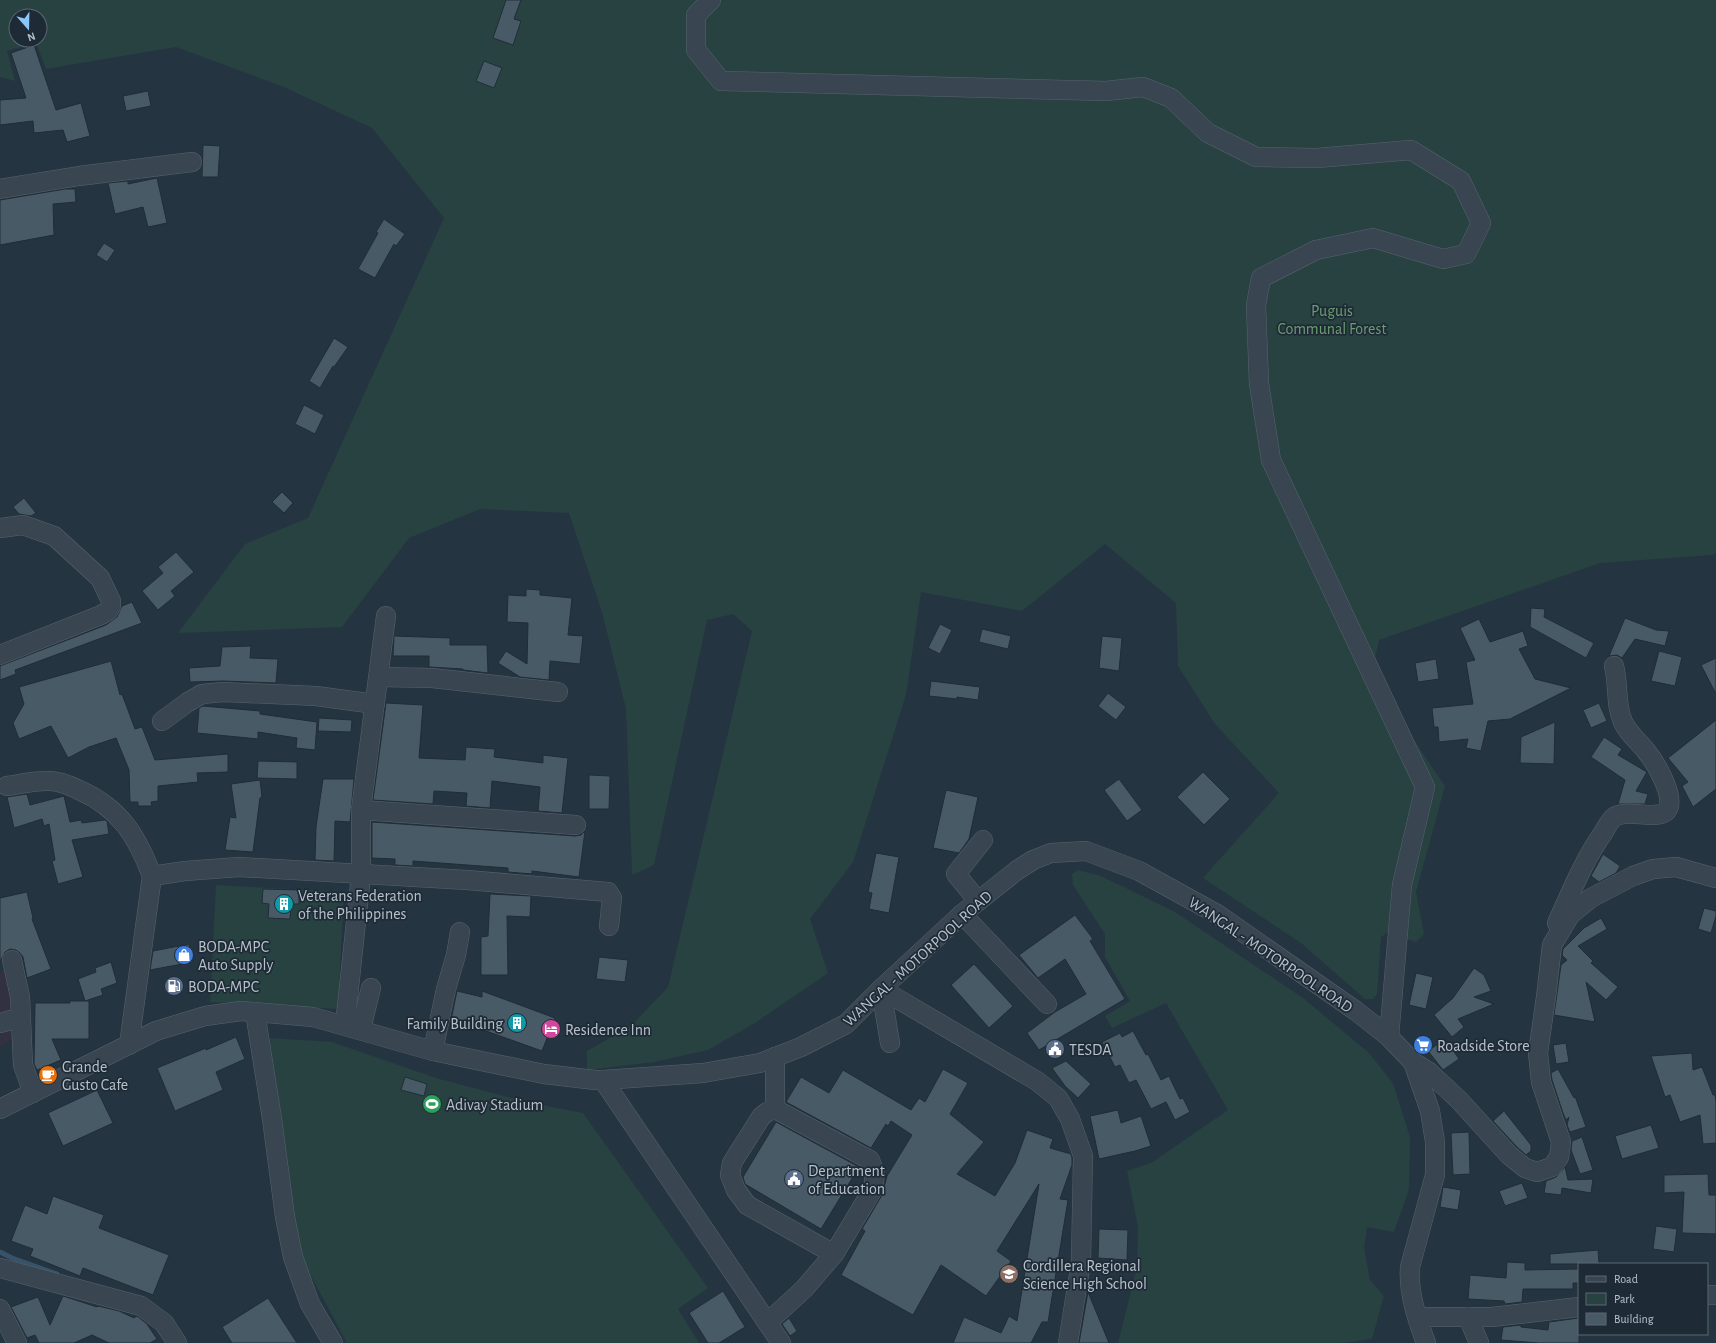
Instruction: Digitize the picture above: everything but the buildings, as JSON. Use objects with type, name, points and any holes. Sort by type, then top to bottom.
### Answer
[{"type":"street","points":[[711,0],[696,15],[696,50],[721,81],[1106,91],[1143,87],[1171,98],[1208,133],[1256,157],[1317,158],[1411,150],[1461,181],[1481,223],[1466,254],[1443,259],[1373,238],[1316,250],[1261,278],[1256,304],[1259,384],[1270,460],[1425,787],[1402,885],[1389,1037]]},
{"type":"street","points":[[0,189],[79,176],[192,162]]},
{"type":"street","points":[[0,528],[23,525],[54,536],[100,578],[111,602],[111,606],[108,611],[100,615],[0,655]]},
{"type":"street","points":[[353,1027],[361,875],[361,810],[386,616]]},
{"type":"street","points":[[1413,1062],[1429,1072],[1459,1100],[1509,1155],[1525,1168],[1537,1172],[1552,1167],[1559,1157],[1561,1142],[1541,1082],[1538,1053],[1555,928],[1594,845],[1612,819],[1620,814],[1626,813],[1651,816],[1661,814],[1667,811],[1669,806],[1667,787],[1656,766],[1647,752],[1624,724],[1619,710],[1618,679],[1614,666]]},
{"type":"street","points":[[379,677],[432,678],[558,692]]},
{"type":"street","points":[[162,721],[188,702],[202,694],[223,692],[316,696],[375,704]]},
{"type":"street","points":[[7,786],[51,780],[73,787],[94,797],[123,821],[132,833],[145,858],[152,876],[129,1045]]},
{"type":"street","points":[[361,810],[576,825]]},
{"type":"street","points":[[978,901],[956,874],[983,840]]},
{"type":"street","name":"WANGAL - MOTORPOOL ROAD","points":[[0,1109],[156,1031],[205,1016],[241,1011],[313,1017],[353,1027],[433,1051],[544,1074],[603,1080],[703,1073],[760,1063],[801,1048],[846,1024],[881,989],[962,914],[1016,871],[1033,860],[1051,853],[1086,851],[1139,871],[1217,914],[1309,977],[1389,1037],[1413,1062],[1430,1111],[1435,1142],[1436,1174],[1410,1267],[1410,1289],[1426,1343]]},
{"type":"street","points":[[152,876],[185,871],[239,867],[361,875],[474,880],[608,892],[612,898],[609,926]]},
{"type":"street","points":[[1552,945],[1570,915],[1591,898],[1633,876],[1653,869],[1676,867],[1716,878]]},
{"type":"street","points":[[962,914],[1047,1004]]},
{"type":"street","points":[[433,1051],[460,932]]},
{"type":"street","points":[[12,960],[20,997],[23,1065],[33,1092]]},
{"type":"street","points":[[353,1027],[371,988]]},
{"type":"street","points":[[881,989],[890,1043]]},
{"type":"street","points":[[881,989],[1037,1081],[1058,1098],[1070,1120],[1083,1156],[1081,1262],[1068,1343]]},
{"type":"street","points":[[255,1012],[272,1119],[285,1217],[293,1257],[310,1304],[333,1343]]},
{"type":"street","points":[[775,1057],[776,1109]]},
{"type":"street","points":[[603,1080],[781,1343]]},
{"type":"street","points":[[768,1322],[804,1289],[834,1254],[873,1189],[875,1173],[870,1160],[776,1109],[768,1112],[762,1117],[732,1162],[730,1175],[736,1190],[747,1205],[834,1254]]},
{"type":"street","points":[[0,1268],[141,1306],[164,1323],[177,1343]]},
{"type":"street","points":[[1418,1316],[1492,1317],[1578,1307]]},
{"type":"street","points":[[0,1309],[17,1343]]},
{"type":"street","points":[[1468,1317],[1478,1343]]},
{"type":"shaded area","points":[[9,968],[15,1038],[0,1047],[0,972]]},
{"type":"green space","name":"Puguis Communal Forest","points":[[0,0],[1716,0],[1716,553],[1712,555],[1600,563],[1379,640],[1371,676],[1445,786],[1416,892],[1424,934],[1416,942],[1387,933],[1381,937],[1377,994],[1373,999],[1365,999],[1301,943],[1203,878],[1279,793],[1215,724],[1178,666],[1176,603],[1105,544],[1022,611],[921,592],[906,695],[853,862],[810,919],[828,973],[755,1023],[708,1050],[654,1062],[587,1070],[587,1051],[632,1025],[668,987],[752,631],[733,614],[707,620],[654,865],[632,875],[626,709],[602,612],[569,513],[480,509],[409,538],[342,627],[178,633],[245,544],[308,518],[444,218],[372,128],[286,88],[176,47],[46,69],[38,48],[48,48],[48,8],[8,8],[8,48],[18,48],[7,51],[15,81],[0,77]]},
{"type":"green space","points":[[1078,870],[1101,876],[1175,912],[1303,998],[1368,1052],[1393,1083],[1410,1137],[1409,1189],[1394,1232],[1367,1227],[1364,1248],[1370,1280],[1384,1296],[1372,1339],[1342,1343],[1118,1343],[1137,1267],[1138,1227],[1127,1171],[1151,1163],[1228,1110],[1166,1003],[1112,1028],[1105,1016],[1130,1001],[1105,957],[1105,934],[1073,885],[1072,874]]},
{"type":"green space","points":[[216,885],[344,892],[338,1009],[210,1002]]},
{"type":"green space","points":[[270,1038],[332,1042],[436,1078],[527,1102],[583,1113],[708,1288],[678,1309],[699,1343],[347,1343],[296,1248],[276,1142]]},
{"type":"waterway","points":[[0,1252],[12,1258],[57,1274]]},
{"type":"place","name":"Veterans Federation of the Philippines","points":[[284,904]]},
{"type":"place","name":"BODA-MPC Auto Supply","points":[[184,955]]},
{"type":"place","name":"BODA-MPC","points":[[174,986]]},
{"type":"place","name":"Family Building","points":[[517,1023]]},
{"type":"place","name":"Residence Inn","points":[[551,1029]]},
{"type":"place","name":"Roadside Store","points":[[1423,1045]]},
{"type":"place","name":"TESDA","points":[[1055,1049]]},
{"type":"place","name":"Grande Gusto Cafe","points":[[48,1075]]},
{"type":"place","name":"Adivay Stadium","points":[[432,1104]]},
{"type":"place","name":"Department of Education","points":[[794,1179]]},
{"type":"place","name":"Cordillera Regional Science High School","points":[[1009,1274]]}]
